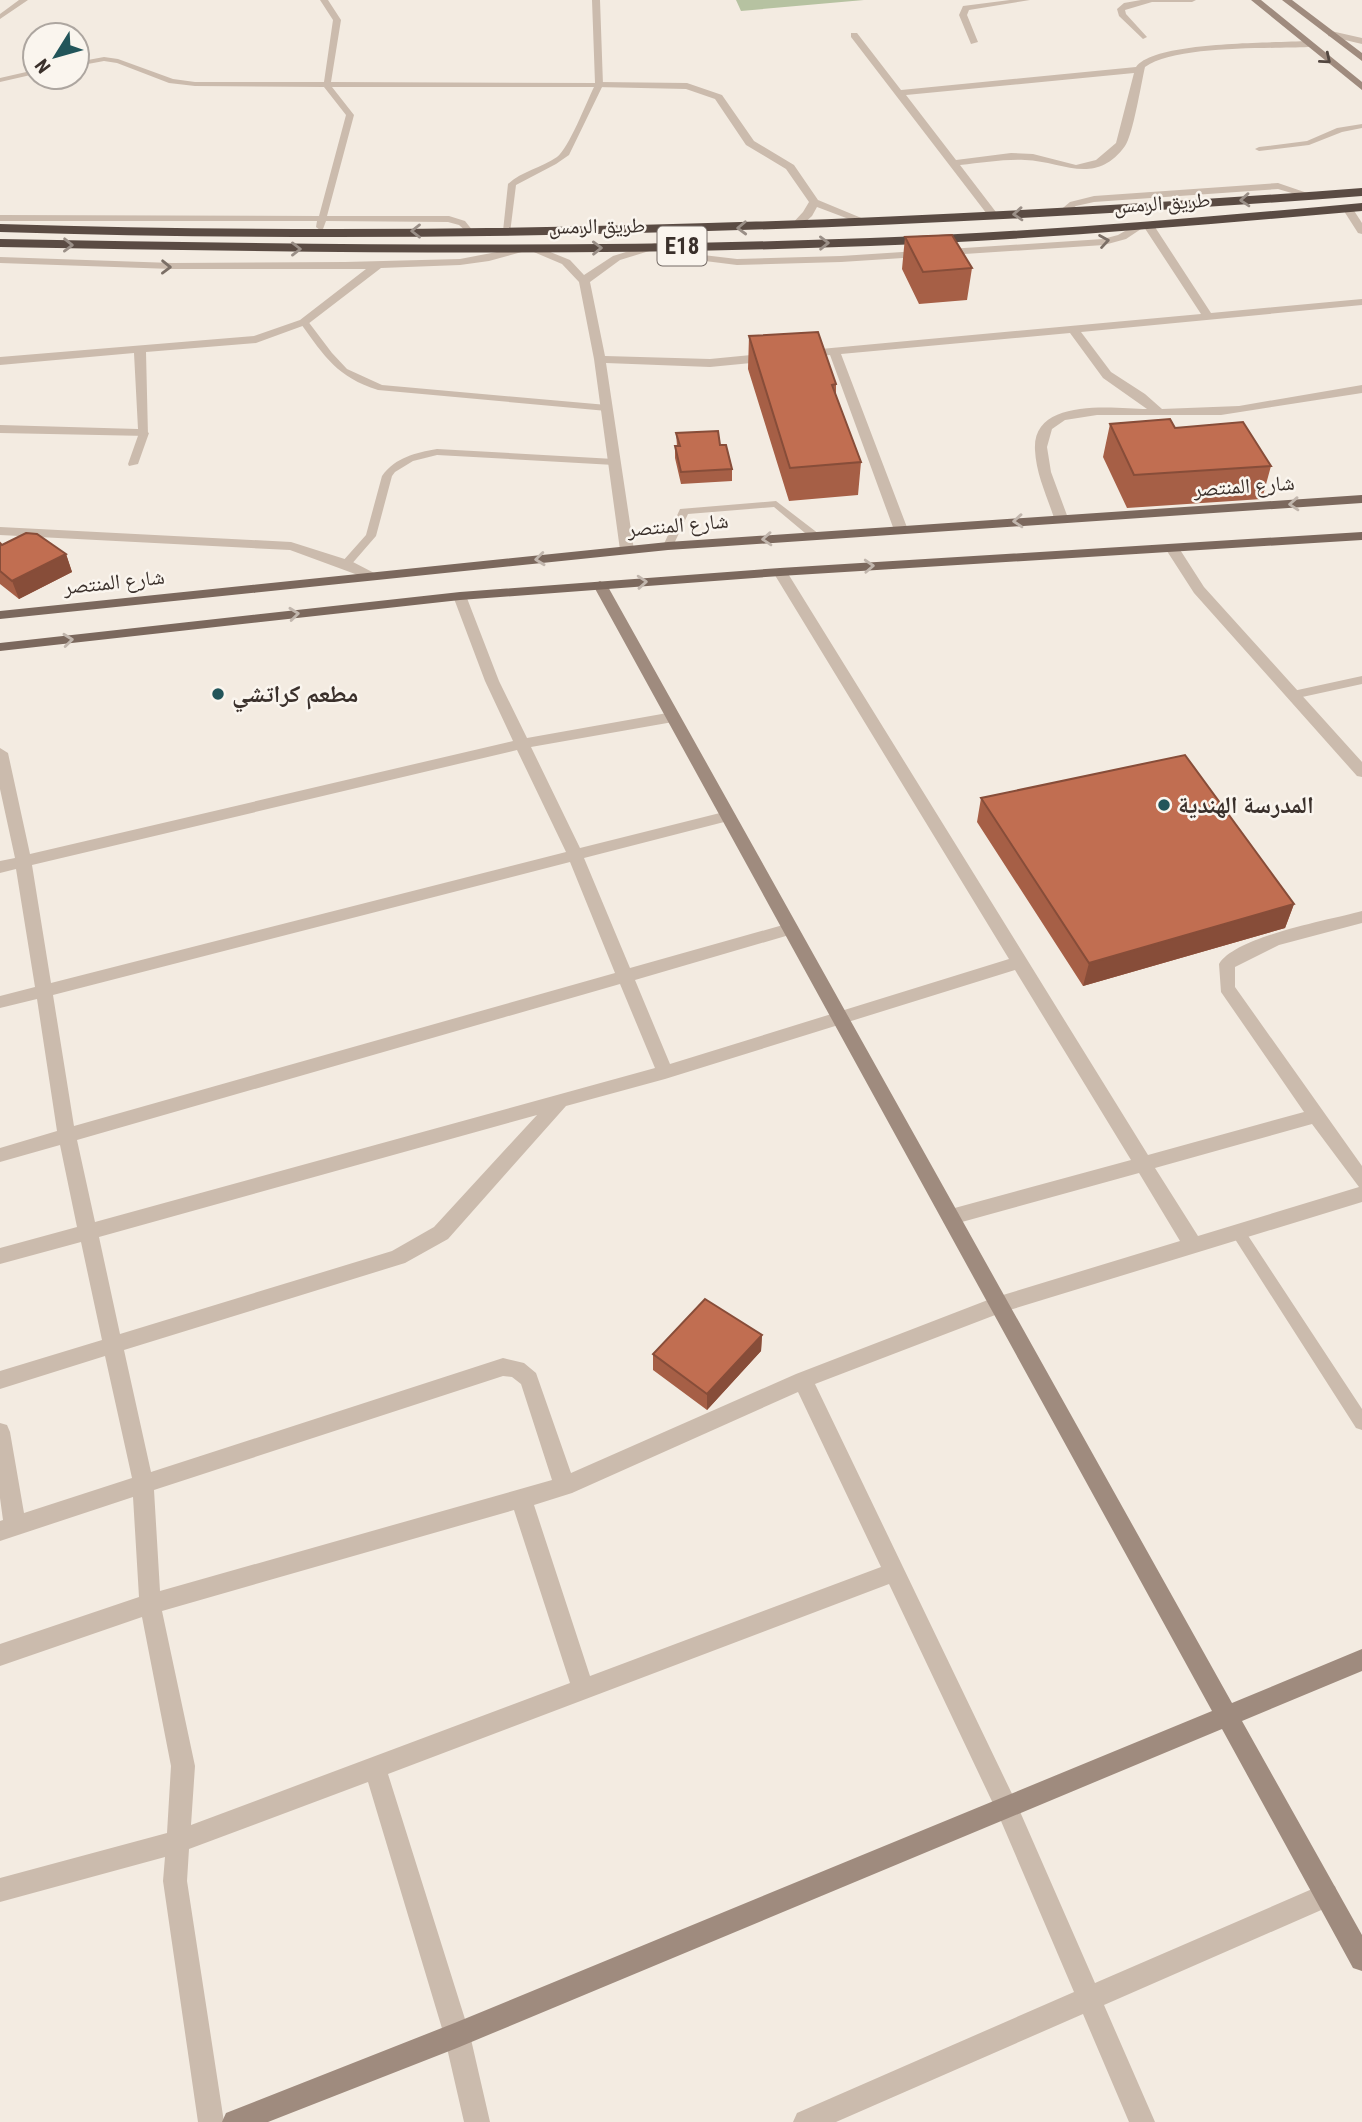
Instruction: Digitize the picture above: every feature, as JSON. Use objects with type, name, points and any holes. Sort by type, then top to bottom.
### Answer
[{"type":"highway","name":"طريق الرمس","points":[[0,228],[320,226],[507,231],[795,226],[1362,192]]},
{"type":"highway","name":"طريق الرمس","points":[[0,243],[278,249],[870,242],[1144,226],[1362,207]]},
{"type":"main road","name":"شارع المنتصر","points":[[0,615],[668,546],[1362,499]]},
{"type":"main road","points":[[0,647],[460,596],[780,572],[1362,536]]},
{"type":"street","points":[[1255,0],[1362,87]]},
{"type":"street","points":[[1286,0],[1362,58]]},
{"type":"street","points":[[1331,34],[1362,41]]},
{"type":"street","points":[[854,35],[994,216]]},
{"type":"street","points":[[953,163],[1010,156],[1033,157],[1076,168],[1088,167],[1100,162],[1121,144],[1139,70],[1145,62],[1173,52],[1308,44]]},
{"type":"street","points":[[899,93],[1139,70]]},
{"type":"street","points":[[599,85],[687,86],[719,97],[750,144],[790,167],[814,202],[866,222]]},
{"type":"street","points":[[795,226],[808,214],[814,202]]},
{"type":"street","points":[[1347,208],[1360,225]]},
{"type":"street","points":[[1144,226],[1208,316]]},
{"type":"street","points":[[584,281],[600,264],[654,246]]},
{"type":"street","points":[[0,260],[189,267],[379,264],[475,261],[529,248],[566,262],[584,281],[600,359],[627,550]]},
{"type":"street","points":[[0,361],[256,339],[304,322],[379,264]]},
{"type":"street","points":[[793,355],[1362,302]]},
{"type":"street","points":[[1073,329],[1107,375],[1160,413]]},
{"type":"street","points":[[0,429],[144,433],[140,349]]},
{"type":"street","points":[[834,351],[901,530]]},
{"type":"street","points":[[600,359],[710,363],[779,356]]},
{"type":"street","points":[[1061,518],[1040,456],[1041,439],[1047,427],[1067,417],[1094,411],[1160,413],[1232,410],[1325,392],[1362,389]]},
{"type":"street","points":[[0,531],[291,547],[346,564],[371,575]]},
{"type":"street","points":[[1172,548],[1199,590],[1362,772]]},
{"type":"street","points":[[780,572],[1193,1245]]},
{"type":"street","points":[[600,585],[1362,1958]]},
{"type":"street","points":[[460,596],[492,681],[575,855],[664,1072]]},
{"type":"street","points":[[0,867],[521,744],[673,717]]},
{"type":"street","points":[[0,753],[23,860],[67,1136],[143,1482],[150,1604],[183,1766],[184,1789],[176,1842],[175,1881],[211,2122]]},
{"type":"street","points":[[0,1002],[728,816]]},
{"type":"street","points":[[1362,917],[1263,944],[1227,964],[1227,988],[1362,1181]]},
{"type":"street","points":[[0,1155],[790,929]]},
{"type":"street","points":[[0,1256],[664,1072],[1021,961]]},
{"type":"street","points":[[0,1380],[398,1257],[422,1246],[441,1233],[560,1101]]},
{"type":"street","points":[[951,1217],[1316,1115]]},
{"type":"street","points":[[0,1655],[150,1604],[565,1486],[803,1380],[1000,1304],[1362,1194]]},
{"type":"street","points":[[0,1432],[7,1528],[503,1367],[517,1369],[529,1378],[565,1486]]},
{"type":"street","points":[[803,1380],[1006,1806],[1142,2122]]},
{"type":"street","points":[[521,1498],[583,1690]]},
{"type":"street","points":[[0,1890],[176,1842],[895,1572]]},
{"type":"street","points":[[235,2122],[457,2035],[1362,1660]]},
{"type":"street","points":[[374,1768],[457,2035],[477,2122]]},
{"type":"street","points":[[806,2122],[1326,1895]]},
{"type":"lane","points":[[0,17],[24,0]]},
{"type":"lane","points":[[0,218],[320,226],[350,114],[327,85],[337,20],[324,0]]},
{"type":"lane","points":[[507,231],[512,184],[559,160],[566,153],[599,85],[596,0]]},
{"type":"lane","points":[[974,42],[963,15],[966,8],[1026,0]]},
{"type":"lane","points":[[1143,37],[1122,14],[1121,9],[1127,5],[1152,0],[1192,0]]},
{"type":"lane","points":[[91,61],[104,59],[118,61],[172,81],[195,84],[599,85]]},
{"type":"lane","points":[[0,80],[21,75]]},
{"type":"lane","points":[[1259,149],[1309,144],[1340,130],[1362,126]]},
{"type":"lane","points":[[304,322],[342,371],[362,383],[381,388],[607,408]]},
{"type":"lane","points":[[133,464],[144,433]]},
{"type":"lane","points":[[346,564],[372,536],[387,476],[393,468],[420,454],[437,452],[614,462]]},
{"type":"lane","points":[[668,546],[684,511],[776,503],[815,536]]},
{"type":"lane","points":[[1293,695],[1362,680]]},
{"type":"lane","points":[[1238,1232],[1362,1423]]},
{"type":"green space","points":[[736,0],[864,0],[741,11]]},
{"type":"building","points":[[952,235],[972,268],[923,272],[905,237]]},
{"type":"building","points":[[818,332],[836,384],[832,385],[861,462],[790,468],[749,336]]},
{"type":"building","points":[[1170,419],[1175,428],[1243,422],[1271,466],[1134,475],[1110,424]]},
{"type":"building","points":[[718,431],[720,445],[726,445],[732,469],[681,472],[675,446],[680,446],[676,433]]},
{"type":"building","points":[[26,533],[37,534],[66,554],[12,581],[0,571],[0,543],[2,545]]},
{"type":"building","points":[[1185,755],[1294,904],[1089,963],[981,798]]},
{"type":"building","points":[[705,1299],[762,1335],[707,1394],[653,1354]]},
{"type":"place","name":"مطعم كراتشي","points":[[218,694]]},
{"type":"place","name":"المدرسة الهندية","points":[[1164,805]]}]
